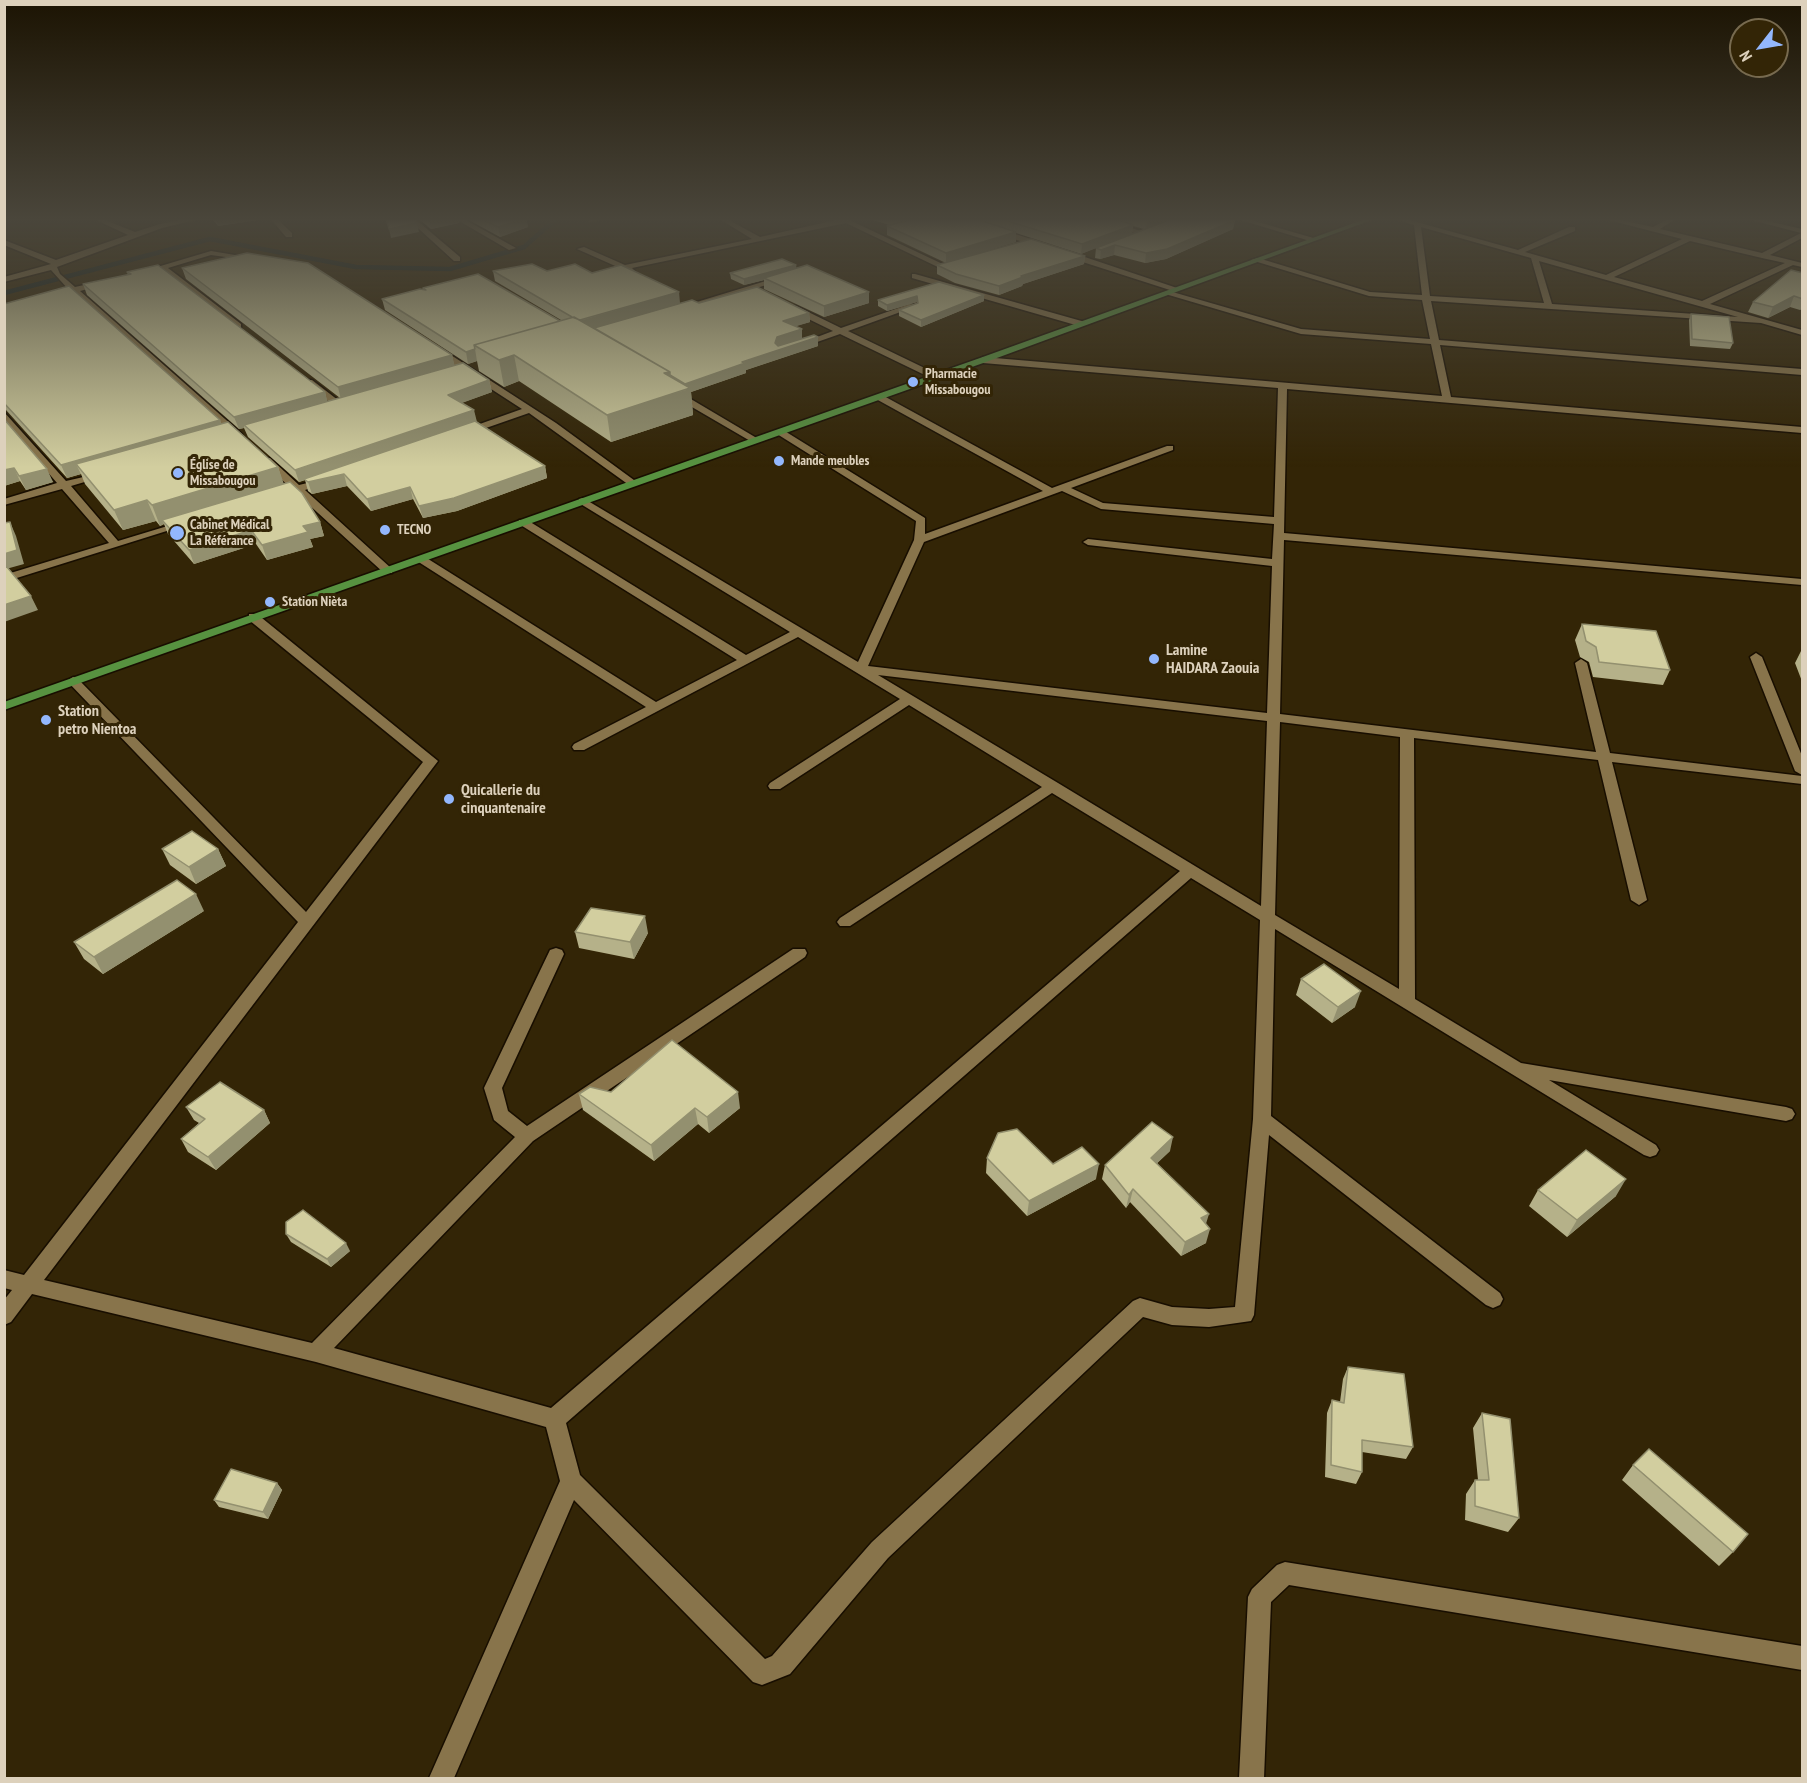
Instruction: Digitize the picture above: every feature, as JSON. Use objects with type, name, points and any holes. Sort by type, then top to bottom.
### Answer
[{"type":"main road","points":[[4,706],[936,377],[1143,301]]},
{"type":"street","points":[[89,301],[246,443]]},
{"type":"street","points":[[206,301],[247,333]]},
{"type":"street","points":[[695,301],[699,303]]},
{"type":"street","points":[[666,312],[705,301]]},
{"type":"street","points":[[1003,301],[1082,324]]},
{"type":"street","points":[[1204,301],[1301,331],[1803,372]]},
{"type":"street","points":[[1427,301],[1447,399]]},
{"type":"street","points":[[1470,301],[1766,321]]},
{"type":"street","points":[[1547,301],[1549,307]]},
{"type":"street","points":[[1693,301],[1803,332]]},
{"type":"street","points":[[1703,304],[1709,301]]},
{"type":"street","points":[[781,302],[936,377]]},
{"type":"street","points":[[791,348],[913,306]]},
{"type":"street","points":[[429,344],[553,424],[587,452],[633,483]]},
{"type":"street","points":[[983,360],[1803,430]]},
{"type":"street","points":[[455,373],[478,366]]},
{"type":"street","points":[[303,376],[340,406]]},
{"type":"street","points":[[554,1419],[571,1481],[762,1673],[781,1665],[880,1550],[1140,1307],[1172,1316],[1209,1318],[1244,1315],[1262,1119],[1283,386]]},
{"type":"street","points":[[667,389],[755,440]]},
{"type":"street","points":[[879,397],[1050,492]]},
{"type":"street","points":[[329,409],[351,402]]},
{"type":"street","points":[[452,436],[529,410]]},
{"type":"street","points":[[6,420],[116,545]]},
{"type":"street","points":[[226,438],[249,432]]},
{"type":"street","points":[[780,432],[921,520],[919,540],[861,669]]},
{"type":"street","points":[[919,540],[1170,448]]},
{"type":"street","points":[[255,451],[388,570]]},
{"type":"street","points":[[4,502],[107,472]]},
{"type":"street","points":[[264,500],[331,478]]},
{"type":"street","points":[[1062,487],[1101,506],[1279,528],[1803,582]]},
{"type":"street","points":[[583,501],[1650,1150]]},
{"type":"street","points":[[4,579],[195,520]]},
{"type":"street","points":[[523,522],[746,660]]},
{"type":"street","points":[[1088,542],[1278,563]]},
{"type":"street","points":[[421,559],[655,707]]},
{"type":"street","points":[[4,1316],[431,762],[253,617]]},
{"type":"street","points":[[579,747],[799,632]]},
{"type":"street","points":[[1756,657],[1803,771]]},
{"type":"street","points":[[1581,663],[1639,900]]},
{"type":"street","points":[[861,669],[1803,780]]},
{"type":"street","points":[[73,681],[308,922]]},
{"type":"street","points":[[775,786],[909,699]]},
{"type":"street","points":[[1407,734],[1407,1002]]},
{"type":"street","points":[[845,922],[1053,786]]},
{"type":"street","points":[[554,1419],[1191,870]]},
{"type":"street","points":[[316,1353],[526,1136],[799,953]]},
{"type":"street","points":[[526,1136],[500,1115],[493,1088],[556,954]]},
{"type":"street","points":[[1514,1067],[1786,1114]]},
{"type":"street","points":[[1262,1119],[1493,1299]]},
{"type":"street","points":[[4,1279],[316,1353],[554,1419]]},
{"type":"street","points":[[442,1778],[571,1481]]},
{"type":"street","points":[[1251,1779],[1260,1597],[1285,1573],[1803,1658]]},
{"type":"building","points":[[14,301],[86,301],[220,420],[61,465],[4,403],[4,304]]},
{"type":"building","points":[[103,301],[206,301],[325,392],[234,417]]},
{"type":"building","points":[[226,301],[368,301],[452,355],[338,387]]},
{"type":"building","points":[[385,301],[525,301],[560,321],[474,345],[475,349],[466,352]]},
{"type":"building","points":[[545,301],[646,301],[580,320]]},
{"type":"building","points":[[688,301],[785,301],[809,313],[783,321],[802,329],[777,337],[775,343],[778,346],[814,335],[818,337],[685,384],[670,375],[670,372],[594,328]]},
{"type":"building","points":[[814,301],[839,301],[824,306]]},
{"type":"building","points":[[880,301],[900,301],[887,305]]},
{"type":"building","points":[[918,301],[968,301],[921,320],[899,310]]},
{"type":"building","points":[[1754,301],[1784,301],[1773,307]]},
{"type":"building","points":[[1691,314],[1729,317],[1733,343],[1692,339]]},
{"type":"building","points":[[574,317],[670,372],[664,373],[690,388],[607,415],[514,355],[499,360],[474,345]]},
{"type":"building","points":[[463,363],[489,380],[448,395],[474,410],[295,470],[244,425]]},
{"type":"building","points":[[4,419],[47,469],[19,476],[14,468],[4,470]]},
{"type":"building","points":[[475,421],[545,466],[454,498],[419,506],[410,487],[367,499],[344,474],[308,482],[304,479]]},
{"type":"building","points":[[228,422],[278,467],[152,505],[147,500],[114,510],[76,464]]},
{"type":"building","points":[[290,482],[302,493],[320,522],[303,526],[308,532],[262,545],[251,530],[189,550],[162,520]]},
{"type":"building","points":[[10,522],[17,550],[4,554],[4,523]]},
{"type":"building","points":[[7,567],[31,596],[4,605],[4,568]]},
{"type":"building","points":[[1582,624],[1656,631],[1670,670],[1599,662],[1596,647],[1586,641]]},
{"type":"building","points":[[192,831],[218,849],[189,867],[162,849]]},
{"type":"building","points":[[177,880],[196,894],[94,957],[74,942]]},
{"type":"building","points":[[591,908],[645,916],[630,942],[575,932]]},
{"type":"building","points":[[1324,964],[1361,991],[1338,1007],[1301,979]]},
{"type":"building","points":[[672,1040],[738,1092],[707,1117],[695,1108],[651,1145],[579,1094],[590,1087],[611,1092]]},
{"type":"building","points":[[220,1082],[264,1110],[208,1157],[181,1139],[205,1119],[186,1107]]},
{"type":"building","points":[[1152,1122],[1173,1137],[1151,1158],[1209,1214],[1201,1218],[1210,1229],[1185,1242],[1133,1189],[1129,1195],[1105,1165]]},
{"type":"building","points":[[1017,1129],[1053,1164],[1082,1147],[1099,1164],[1029,1201],[987,1158],[998,1133]]},
{"type":"building","points":[[1586,1150],[1626,1179],[1577,1220],[1538,1190]]},
{"type":"building","points":[[303,1210],[346,1243],[327,1259],[286,1234],[286,1222]]},
{"type":"building","points":[[1348,1367],[1404,1374],[1413,1447],[1362,1440],[1362,1472],[1331,1465],[1332,1400],[1344,1403]]},
{"type":"building","points":[[1482,1413],[1510,1419],[1519,1518],[1475,1506],[1475,1480],[1489,1480]]},
{"type":"building","points":[[1649,1449],[1748,1534],[1733,1552],[1633,1465]]},
{"type":"building","points":[[231,1469],[277,1483],[263,1512],[214,1500]]},
{"type":"place","name":"Pharmacie Missabougou","points":[[913,382]]},
{"type":"place","name":"Mande meubles","points":[[779,461]]},
{"type":"place","name":"Église de Missabougou","points":[[178,473]]},
{"type":"place","name":"TECNO","points":[[385,530]]},
{"type":"place","name":"Cabinet Médical La Référance","points":[[177,533]]},
{"type":"place","name":"Station Nièta","points":[[270,602]]},
{"type":"place","name":"Lamine HAIDARA Zaouia","points":[[1154,659]]},
{"type":"place","name":"Station petro Nientoa","points":[[46,720]]},
{"type":"place","name":"Quicallerie du cinquantenaire","points":[[449,799]]}]
